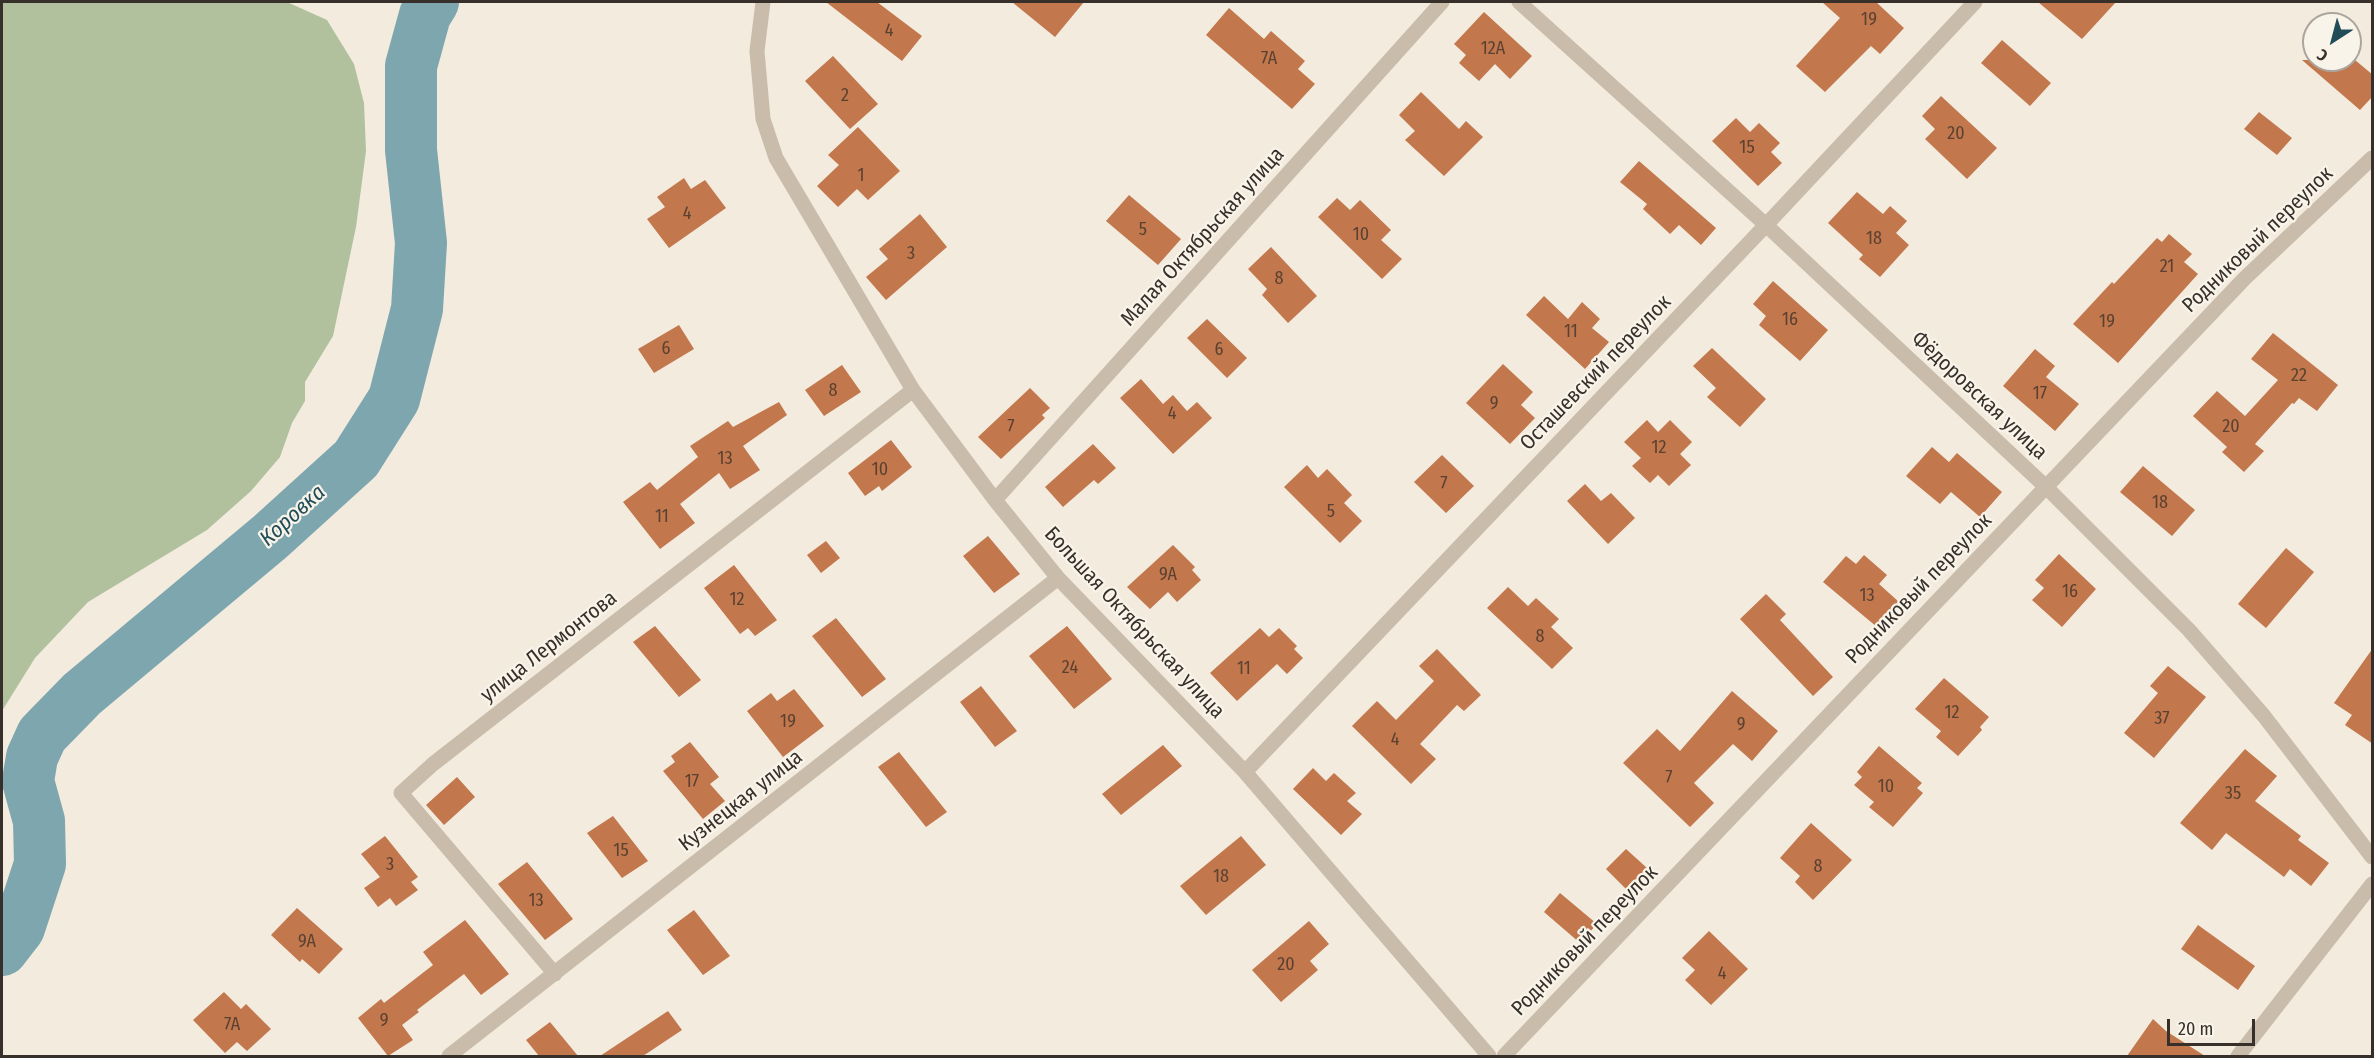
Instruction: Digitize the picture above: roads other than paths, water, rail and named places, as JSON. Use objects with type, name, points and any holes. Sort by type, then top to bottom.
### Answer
[{"type":"street","name":"Большая Октябрьская улица","points":[[763,2],[757,51],[763,119],[776,159],[913,390],[995,500],[1058,578],[1245,772],[1489,1056]]},
{"type":"street","name":"Малая Октябрьская улица","points":[[995,500],[1442,2]]},
{"type":"street","name":"Фёдоровская улица","points":[[1519,2],[1766,225],[2046,487],[2189,630],[2265,716],[2373,857]]},
{"type":"street","name":"Осташевский переулок","points":[[1245,772],[1975,2]]},
{"type":"street","name":"Родниковый переулок","points":[[1504,1056],[2245,278],[2373,158]]},
{"type":"street","name":"улица Лермонтова","points":[[555,974],[401,794],[433,764],[913,390]]},
{"type":"street","name":"Кузнецкая улица","points":[[449,1056],[1058,578]]},
{"type":"street","points":[[2238,1056],[2373,884]]},
{"type":"waterway","name":"Коровка","points":[[2,950],[19,928],[40,864],[39,821],[28,781],[32,757],[42,735],[82,694],[270,537],[356,459],[394,399],[417,309],[421,243],[411,150],[411,66],[425,15],[433,2]]}]
